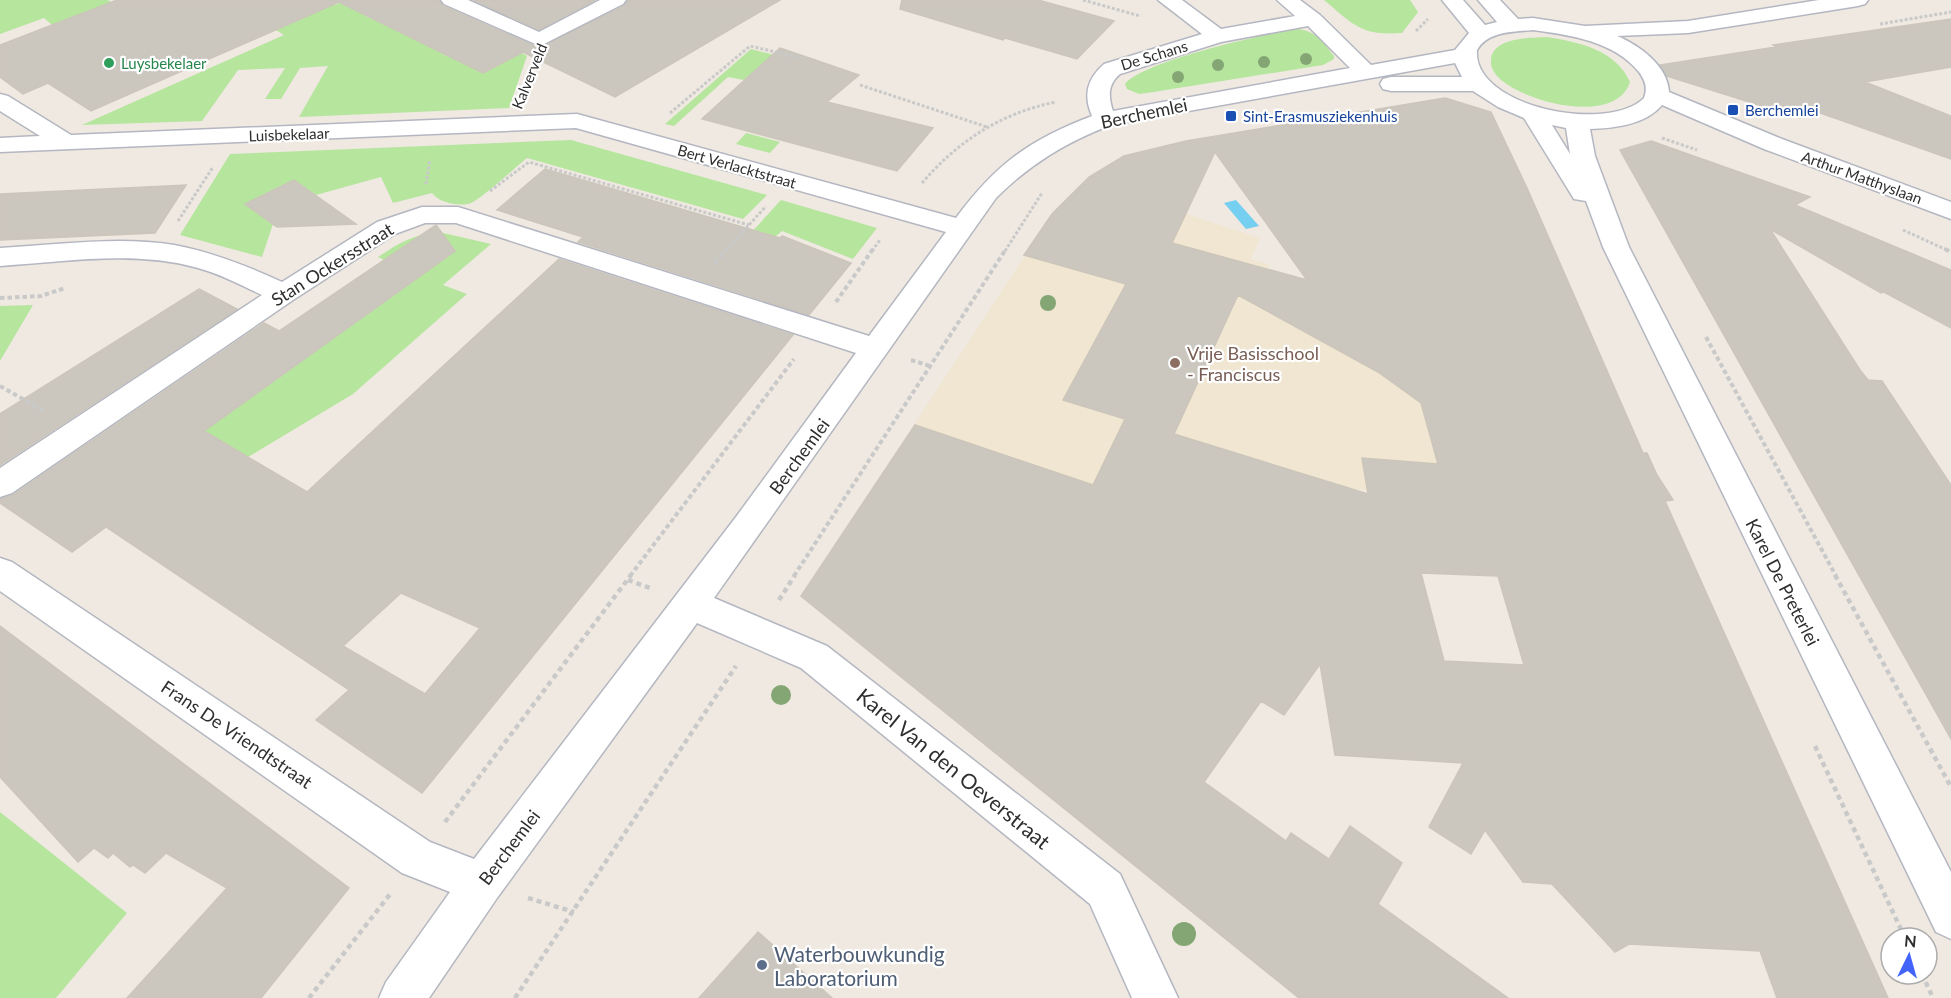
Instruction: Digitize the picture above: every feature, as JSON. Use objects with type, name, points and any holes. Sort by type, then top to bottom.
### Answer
[{"type":"street","points":[[451,0],[540,40]]},
{"type":"street","name":"Kalverveld","points":[[540,40],[616,0]]},
{"type":"street","name":"De Schans","points":[[1168,0],[1196,18],[1217,36]]},
{"type":"street","points":[[1287,0],[1313,19],[1367,73]]},
{"type":"street","points":[[1452,0],[1481,34]]},
{"type":"street","points":[[1488,0],[1512,25]]},
{"type":"street","points":[[1581,31],[1688,27],[1858,0]]},
{"type":"street","name":"De Schans","points":[[1105,119],[1096,102],[1099,82],[1112,69],[1217,36],[1313,19]]},
{"type":"street","points":[[1512,25],[1557,26],[1608,40],[1631,52],[1648,66],[1657,81],[1657,95],[1649,106],[1634,115],[1603,121],[1577,121],[1532,112],[1501,100],[1478,84],[1466,69],[1463,55],[1468,43],[1481,34],[1512,25]]},
{"type":"street","points":[[1631,52],[1688,27]]},
{"type":"street","name":"Berchemlei","points":[[402,998],[482,883],[690,604],[987,194],[1021,160],[1066,133],[1105,119],[1173,105],[1309,84],[1463,55]]},
{"type":"street","name":"Berchemlei","points":[[1309,84],[1478,84]]},
{"type":"street","name":"Arthur Matthyslaan","points":[[1657,95],[1773,144],[1951,211]]},
{"type":"street","points":[[0,101],[68,143]]},
{"type":"street","name":"Karel De Preterlei","points":[[1532,112],[1616,247],[1951,917]]},
{"type":"street","name":"Arthur Matthyslaan","points":[[1634,115],[1773,144]]},
{"type":"street","name":"Bert Verlacktstraat","points":[[510,124],[577,121],[962,228]]},
{"type":"street","name":"Karel De Preterlei","points":[[1577,121],[1583,156],[1616,247]]},
{"type":"street","name":"Luisbekelaar","points":[[0,145],[510,124]]},
{"type":"street","name":"Stan Ockersstraat","points":[[0,484],[283,294],[386,228],[422,215],[458,216],[876,349]]},
{"type":"street","points":[[0,257],[159,251],[199,259],[283,294]]},
{"type":"street","name":"Frans De Vriendtstraat","points":[[0,572],[417,858],[482,883]]},
{"type":"street","name":"Karel Van den Oeverstraat","points":[[690,604],[814,657],[1104,889],[1155,998]]},
{"type":"path","name":"Kalverveld","points":[[510,124],[540,40]]},
{"type":"path","points":[[639,139],[750,46],[801,58]]},
{"type":"path","points":[[860,85],[987,127]]},
{"type":"path","points":[[422,215],[434,128]]},
{"type":"path","points":[[159,251],[233,136]]},
{"type":"path","points":[[458,216],[529,162],[749,225]]},
{"type":"path","points":[[690,290],[789,180]]},
{"type":"path","points":[[515,998],[758,633],[1037,198],[1045,190]]},
{"type":"path","points":[[1706,336],[1951,787]]},
{"type":"path","points":[[0,386],[78,431]]},
{"type":"path","points":[[309,998],[628,580]]},
{"type":"shaded area","name":"Vrije Basisschool - Franciscus","points":[[1085,181],[1260,238],[1251,259],[1270,265],[1267,269],[1648,462],[1673,500],[1665,501],[1667,506],[1351,489],[1093,485],[914,425],[1050,217]]},
{"type":"green space","points":[[0,0],[108,0],[111,2],[52,25],[44,18],[0,34]]},
{"type":"green space","points":[[324,0],[335,5],[347,0],[384,7],[365,16],[447,50],[441,53],[449,57],[455,55],[483,73],[522,53],[527,56],[509,108],[299,117],[328,66],[300,68],[281,99],[265,99],[285,68],[238,70],[202,121],[82,125],[284,35],[276,30]]},
{"type":"green space","points":[[1324,0],[1410,0],[1418,12],[1402,33],[1377,33],[1359,27]]},
{"type":"green space","points":[[1299,29],[1319,38],[1334,59],[1323,65],[1139,94],[1127,89],[1125,84],[1136,75],[1155,66],[1207,49]]},
{"type":"green space","points":[[1547,37],[1595,49],[1616,62],[1630,82],[1621,95],[1607,103],[1589,107],[1569,106],[1528,95],[1512,87],[1495,73],[1491,63],[1492,54],[1497,48],[1512,41]]},
{"type":"green space","points":[[751,49],[774,55],[744,80],[728,77],[674,126],[665,124]]},
{"type":"green space","points":[[746,133],[780,142],[770,153],[736,144]]},
{"type":"green space","points":[[571,140],[767,195],[743,219],[527,158],[482,196],[466,204],[445,202],[432,193],[393,203],[381,177],[316,195],[294,180],[245,204],[273,224],[262,257],[180,235],[230,154]]},
{"type":"green space","points":[[781,200],[877,228],[853,259],[782,231],[746,262],[710,278]]},
{"type":"green space","points":[[439,232],[491,244],[443,285],[467,294],[353,394],[248,457],[165,409],[185,396],[223,417],[419,277],[378,257],[407,240]]},
{"type":"green space","points":[[33,305],[0,361],[0,306]]},
{"type":"green space","points":[[0,812],[127,913],[56,998],[0,998]]},
{"type":"water","points":[[1236,200],[1259,226],[1246,229],[1224,203]]},
{"type":"building","points":[[117,0],[439,0],[443,6],[539,48],[624,6],[628,0],[780,0],[615,97],[523,52],[483,73],[339,2],[91,111],[48,83],[23,94],[0,77],[0,45]]},
{"type":"building","points":[[473,0],[595,0],[539,30]]},
{"type":"building","points":[[902,0],[1038,0],[1114,21],[1077,59],[1005,38],[1003,40],[900,9]]},
{"type":"building","points":[[1951,19],[1951,67],[1865,82],[1951,116],[1951,159],[1809,109],[1800,118],[1667,76],[1660,65],[1776,47],[1773,45]]},
{"type":"building","points":[[780,48],[859,75],[827,102],[933,128],[897,171],[702,119]]},
{"type":"building","points":[[1445,98],[1491,112],[1527,188],[1643,453],[1647,453],[1657,475],[1673,500],[1665,501],[1879,978],[1879,986],[1883,986],[1888,998],[1777,998],[1760,951],[1629,944],[1615,952],[1552,884],[1523,882],[1485,830],[1471,854],[1429,827],[1463,763],[1335,755],[1320,664],[1284,715],[1261,701],[1204,782],[1286,841],[1291,833],[1329,859],[1350,826],[1402,863],[1378,904],[1508,998],[1299,998],[801,596],[915,425],[1093,485],[1125,419],[1063,400],[1126,284],[1024,255],[1052,214],[1089,177],[1124,156],[1186,141]],"holes":[[[1215,152],[1307,280],[1172,243]],[[1238,295],[1378,372],[1421,403],[1438,464],[1362,458],[1368,494],[1174,434]],[[1421,573],[1498,576],[1524,665],[1444,661]]]},
{"type":"building","points":[[1651,141],[1810,197],[1795,205],[1951,270],[1951,328],[1884,292],[1881,293],[1770,229],[1860,370],[1868,380],[1882,381],[1951,485],[1951,739],[1620,150]]},
{"type":"building","points":[[545,169],[780,238],[782,236],[851,263],[809,315],[578,242],[583,237],[497,210]]},
{"type":"building","points":[[294,180],[356,224],[277,227],[245,204]]},
{"type":"building","points":[[186,185],[155,233],[0,240],[0,194]]},
{"type":"building","points":[[436,225],[455,251],[204,431],[307,492],[559,259],[793,335],[422,793],[316,720],[349,690],[106,527],[72,552],[0,503],[0,499],[13,495],[264,323],[279,331]],"holes":[[[401,593],[480,628],[425,694],[343,646]]]},
{"type":"building","points":[[199,289],[237,309],[0,465],[0,414]]},
{"type":"building","points":[[0,626],[349,888],[261,998],[127,998],[227,888],[166,853],[145,873],[133,865],[130,867],[113,853],[108,858],[94,848],[78,862],[0,777]]},
{"type":"building","name":"Waterbouwkundig Laboratorium","points":[[758,932],[832,998],[699,998]]},
{"type":"place","name":"Luysbekelaer","points":[[109,63]]},
{"type":"place","name":"Berchemlei","points":[[1733,110]]},
{"type":"place","name":"Sint-Erasmusziekenhuis","points":[[1231,116]]},
{"type":"place","name":"Vrije Basisschool - Franciscus","points":[[1175,363]]},
{"type":"place","name":"Waterbouwkundig Laboratorium","points":[[762,965]]}]
